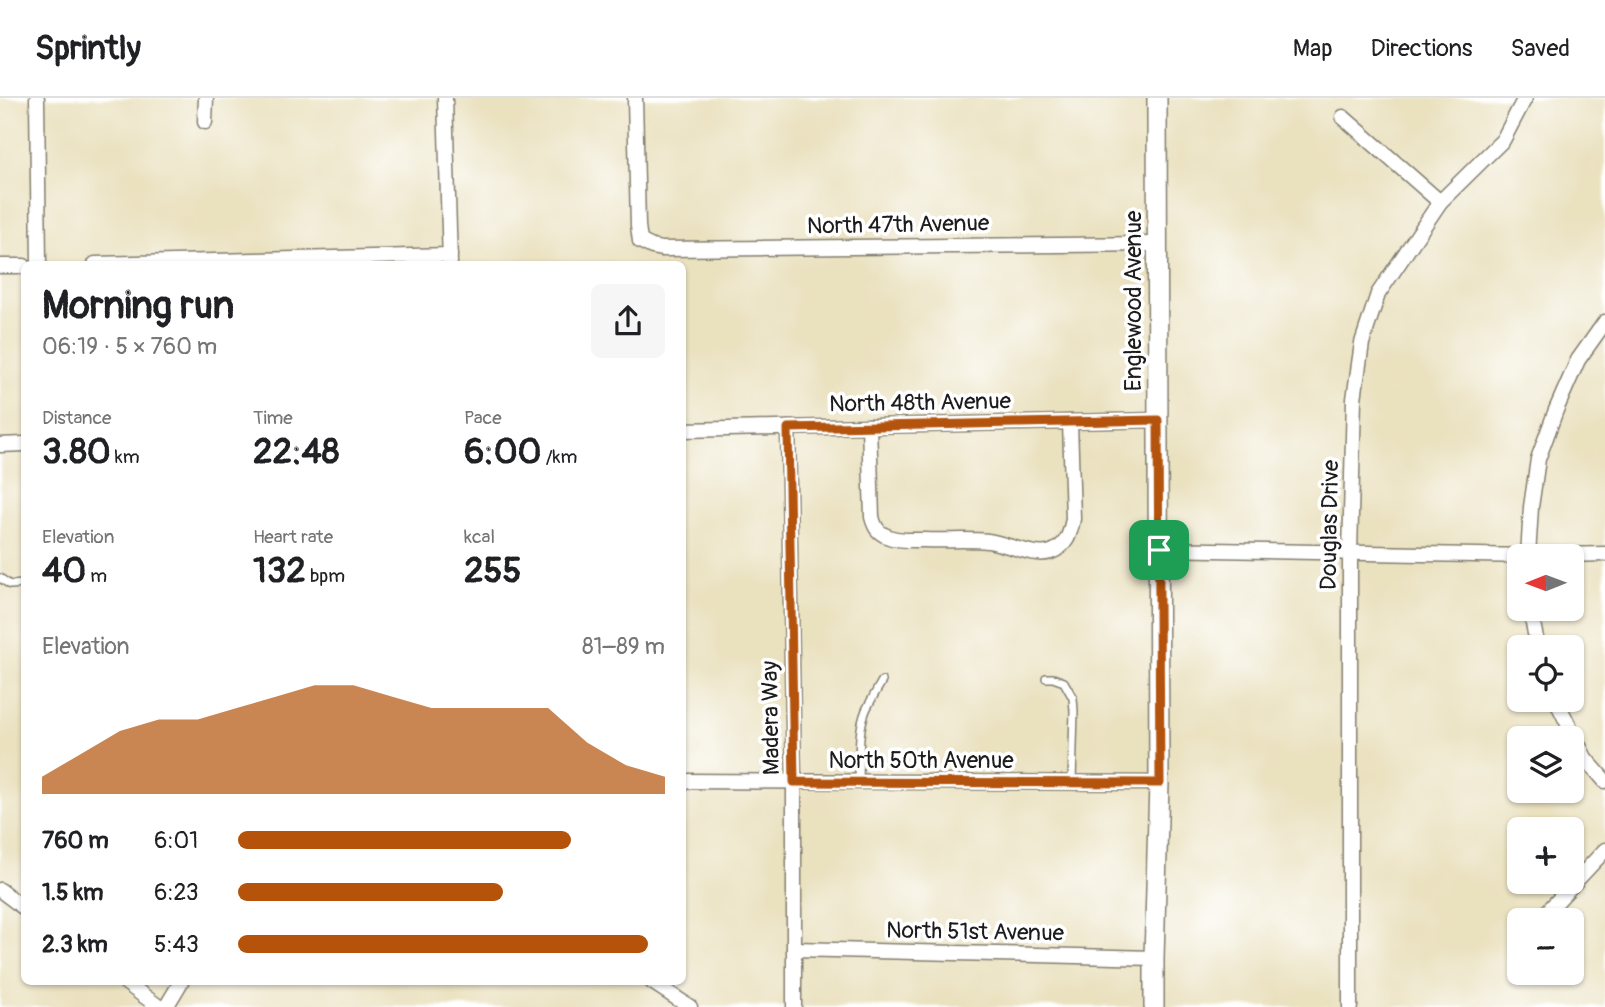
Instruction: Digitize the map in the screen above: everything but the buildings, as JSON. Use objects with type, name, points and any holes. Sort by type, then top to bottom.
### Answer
[{"type":"street","points":[[37,98],[39,261]]},
{"type":"street","points":[[205,122],[206,98]]},
{"type":"street","points":[[361,261],[450,260],[445,98]]},
{"type":"street","name":"North 47th Avenue","points":[[635,98],[638,226],[640,241],[652,247],[1158,244]]},
{"type":"street","name":"Englewood Avenue","points":[[1154,1007],[1160,783],[1157,98]]},
{"type":"street","name":"Douglas Drive","points":[[1350,1007],[1350,553],[1354,399],[1362,342],[1378,294],[1440,202],[1503,140],[1525,98]]},
{"type":"street","points":[[1343,117],[1440,202]]},
{"type":"street","points":[[0,266],[21,266]]},
{"type":"street","points":[[1529,544],[1538,459],[1578,360],[1605,322]]},
{"type":"street","name":"North 48th Avenue","points":[[686,430],[1158,420]]},
{"type":"street","points":[[869,426],[872,517],[875,528],[881,534],[908,540],[990,541],[1045,554],[1064,545],[1073,519],[1070,422]]},
{"type":"street","name":"Madera Way","points":[[788,428],[794,782],[794,1007]]},
{"type":"street","points":[[0,444],[21,444]]},
{"type":"street","points":[[1159,550],[1507,556]]},
{"type":"street","points":[[1584,555],[1605,554]]},
{"type":"street","points":[[1562,712],[1585,758],[1605,781]]},
{"type":"street","name":"North 50th Avenue","points":[[686,781],[1160,783]]},
{"type":"street","points":[[1551,908],[1605,850]]},
{"type":"street","points":[[0,890],[21,906]]},
{"type":"street","name":"North 51st Avenue","points":[[794,949],[1154,958]]},
{"type":"street","points":[[129,985],[159,1007]]},
{"type":"street","points":[[166,1007],[179,985]]},
{"type":"street","points":[[657,985],[690,1007]]},
{"type":"lane","points":[[0,578],[10,585],[21,584]]},
{"type":"lane","points":[[1046,678],[1064,682],[1073,698],[1072,783]]},
{"type":"lane","points":[[859,782],[862,728],[866,712],[882,681]]},
{"type":"route","points":[[1158,420],[1159,550],[1160,783],[794,782],[788,428],[1158,420]]}]
